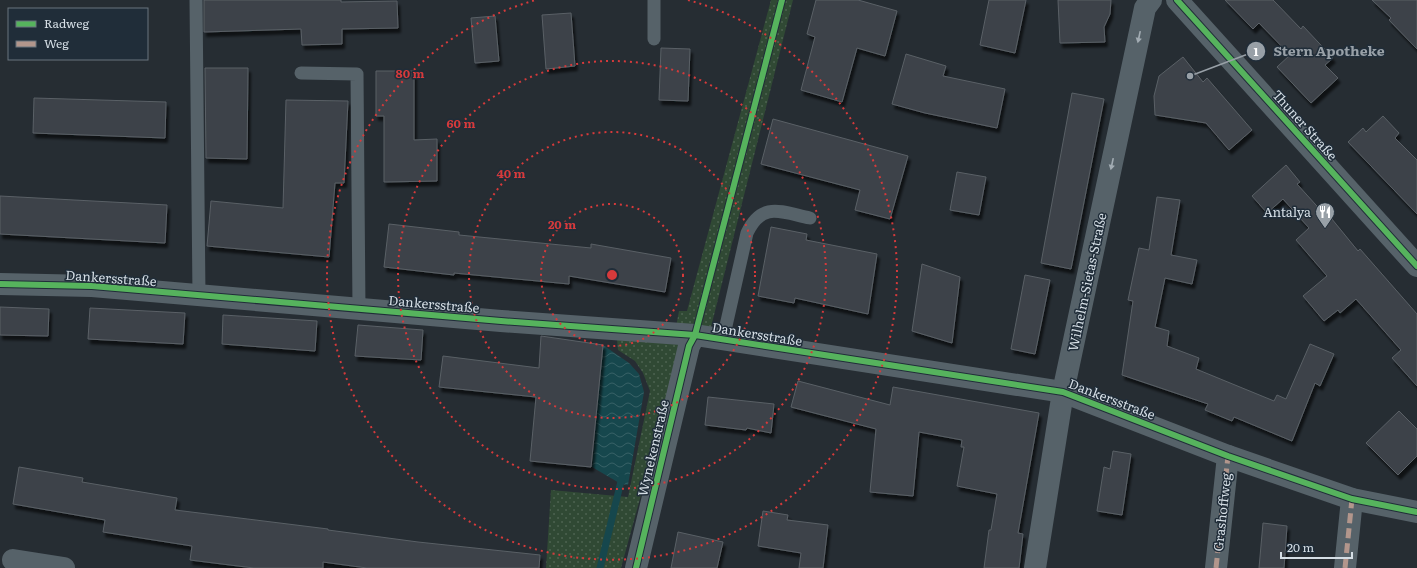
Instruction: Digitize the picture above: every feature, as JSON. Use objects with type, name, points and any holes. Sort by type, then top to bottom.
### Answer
[{"type":"street","name":"Wilhelm-Sietas-Straße","points":[[1036,568],[1064,392],[1145,8],[1151,0]]},
{"type":"street","name":"Thuner Straße","points":[[1177,0],[1417,266]]},
{"type":"street","name":"Dankersstraße","points":[[0,284],[92,286],[359,309],[695,335],[1064,392],[1228,456],[1352,499],[1417,512]]},
{"type":"street","name":"Wynekenstraße","points":[[636,568],[689,346],[695,335]]},
{"type":"street","name":"Grashoffweg","points":[[1216,568],[1228,456]]},
{"type":"street","points":[[1345,568],[1352,499]]},
{"type":"street","points":[[13,560],[64,568]]},
{"type":"lane","points":[[196,0],[200,296]]},
{"type":"lane","points":[[654,0],[654,39]]},
{"type":"lane","points":[[301,73],[358,74],[359,309]]},
{"type":"lane","points":[[723,339],[746,233],[754,220],[761,214],[772,210],[810,218]]},
{"type":"green space","points":[[771,0],[793,0],[711,327],[676,367],[621,568],[546,568],[551,490],[628,497],[650,391],[643,373],[635,361],[618,350],[617,339],[673,343],[679,311],[687,311]]},
{"type":"water","points":[[603,345],[629,363],[639,374],[644,392],[628,485],[621,484],[592,467]]},
{"type":"building","points":[[204,0],[341,0],[341,2],[397,1],[398,28],[342,29],[342,44],[302,45],[301,29],[204,32]]},
{"type":"building","points":[[816,0],[858,0],[897,11],[885,56],[857,48],[842,102],[801,90],[815,37],[807,34]]},
{"type":"building","points":[[989,0],[1026,0],[1015,53],[980,45]]},
{"type":"building","points":[[1058,0],[1111,0],[1110,14],[1104,27],[1105,42],[1060,43]]},
{"type":"building","points":[[1225,0],[1273,0],[1301,29],[1303,26],[1333,58],[1325,65],[1338,78],[1311,103],[1277,67],[1290,55],[1259,23],[1253,29]]},
{"type":"building","points":[[1372,0],[1417,0],[1417,49],[1389,20],[1391,18]]},
{"type":"building","points":[[571,13],[575,66],[546,69],[542,15]]},
{"type":"building","points":[[495,16],[499,61],[475,63],[471,18]]},
{"type":"building","points":[[661,48],[690,49],[688,101],[659,100]]},
{"type":"building","points":[[906,54],[946,66],[943,76],[1005,89],[997,128],[925,113],[892,104]]},
{"type":"building","points":[[1183,57],[1203,82],[1207,78],[1252,130],[1229,150],[1206,123],[1155,115],[1154,96],[1159,76]]},
{"type":"building","points":[[205,68],[248,68],[247,159],[206,158]]},
{"type":"building","points":[[376,71],[414,71],[414,140],[437,139],[437,181],[384,182],[384,116],[376,116]]},
{"type":"building","points":[[1072,93],[1104,99],[1071,269],[1041,263]]},
{"type":"building","points":[[34,98],[166,102],[165,138],[33,133]]},
{"type":"building","points":[[286,100],[348,101],[344,183],[335,183],[329,257],[207,246],[211,201],[283,208]]},
{"type":"building","points":[[1383,116],[1399,133],[1395,138],[1417,160],[1417,214],[1348,142],[1363,128],[1366,132]]},
{"type":"building","points":[[773,119],[908,156],[890,219],[855,210],[860,190],[761,164]]},
{"type":"building","points":[[1286,165],[1300,182],[1297,184],[1325,215],[1327,213],[1358,251],[1360,249],[1417,314],[1417,386],[1392,358],[1401,350],[1356,299],[1340,313],[1338,310],[1324,321],[1303,296],[1327,276],[1296,240],[1309,228],[1283,199],[1267,213],[1252,196]]},
{"type":"building","points":[[957,172],[986,177],[979,215],[950,210]]},
{"type":"building","points":[[0,196],[167,205],[165,243],[0,234]]},
{"type":"building","points":[[1157,197],[1180,200],[1171,255],[1197,260],[1192,284],[1165,278],[1155,327],[1169,331],[1167,346],[1199,358],[1196,369],[1274,401],[1277,395],[1286,399],[1310,344],[1334,354],[1320,386],[1315,383],[1292,441],[1234,417],[1232,421],[1205,410],[1208,404],[1122,375],[1133,301],[1128,300],[1139,248],[1149,250]]},
{"type":"building","points":[[389,224],[459,232],[459,235],[591,248],[591,244],[671,258],[665,292],[569,276],[569,284],[454,273],[454,275],[384,267]]},
{"type":"building","points":[[771,227],[807,234],[806,240],[877,254],[868,314],[795,298],[794,303],[758,296]]},
{"type":"building","points":[[922,264],[960,277],[952,343],[912,331]]},
{"type":"building","points":[[1025,275],[1050,280],[1035,354],[1011,349]]},
{"type":"building","points":[[0,307],[49,309],[48,336],[0,335]]},
{"type":"building","points":[[90,308],[185,313],[183,344],[88,339]]},
{"type":"building","points":[[223,315],[317,321],[315,351],[222,344]]},
{"type":"building","points":[[358,325],[423,330],[421,360],[355,356]]},
{"type":"building","points":[[541,336],[603,345],[591,467],[530,461],[536,397],[439,387],[443,356],[539,368]]},
{"type":"building","points":[[798,381],[890,405],[893,387],[1039,413],[1018,533],[1023,534],[1019,568],[984,568],[989,530],[991,530],[997,494],[957,486],[964,447],[961,447],[962,440],[919,432],[913,496],[870,492],[876,429],[791,407]]},
{"type":"building","points":[[708,397],[774,404],[771,433],[747,428],[746,430],[705,425]]},
{"type":"building","points":[[1399,411],[1417,429],[1417,456],[1398,475],[1366,443]]},
{"type":"building","points":[[1113,451],[1131,454],[1122,515],[1097,511],[1104,467],[1110,469]]},
{"type":"building","points":[[19,467],[83,478],[82,482],[177,498],[175,510],[418,542],[540,555],[539,568],[367,568],[323,562],[323,568],[254,568],[190,560],[192,546],[103,532],[105,520],[13,504]]},
{"type":"building","points":[[763,511],[788,515],[787,520],[828,525],[823,568],[799,568],[801,553],[758,546]]},
{"type":"building","points":[[1263,523],[1287,526],[1284,568],[1259,568]]},
{"type":"building","points":[[678,532],[723,542],[717,568],[671,568]]},
{"type":"waterway","points":[[600,568],[622,477]]},
{"type":"marked path","points":[[1216,568],[1228,456]]},
{"type":"marked path","points":[[1345,568],[1352,499]]},
{"type":"cycle path","points":[[636,568],[689,346],[695,335],[782,0]]},
{"type":"cycle path","points":[[1177,0],[1417,266]]},
{"type":"cycle path","points":[[0,284],[92,286],[501,321],[695,335],[1063,392],[1228,456],[1352,499],[1417,512]]},
{"type":"place","name":"Stern Apotheke","points":[[1190,76]]},
{"type":"place","name":"Antalya","points":[[1325,229]]}]
